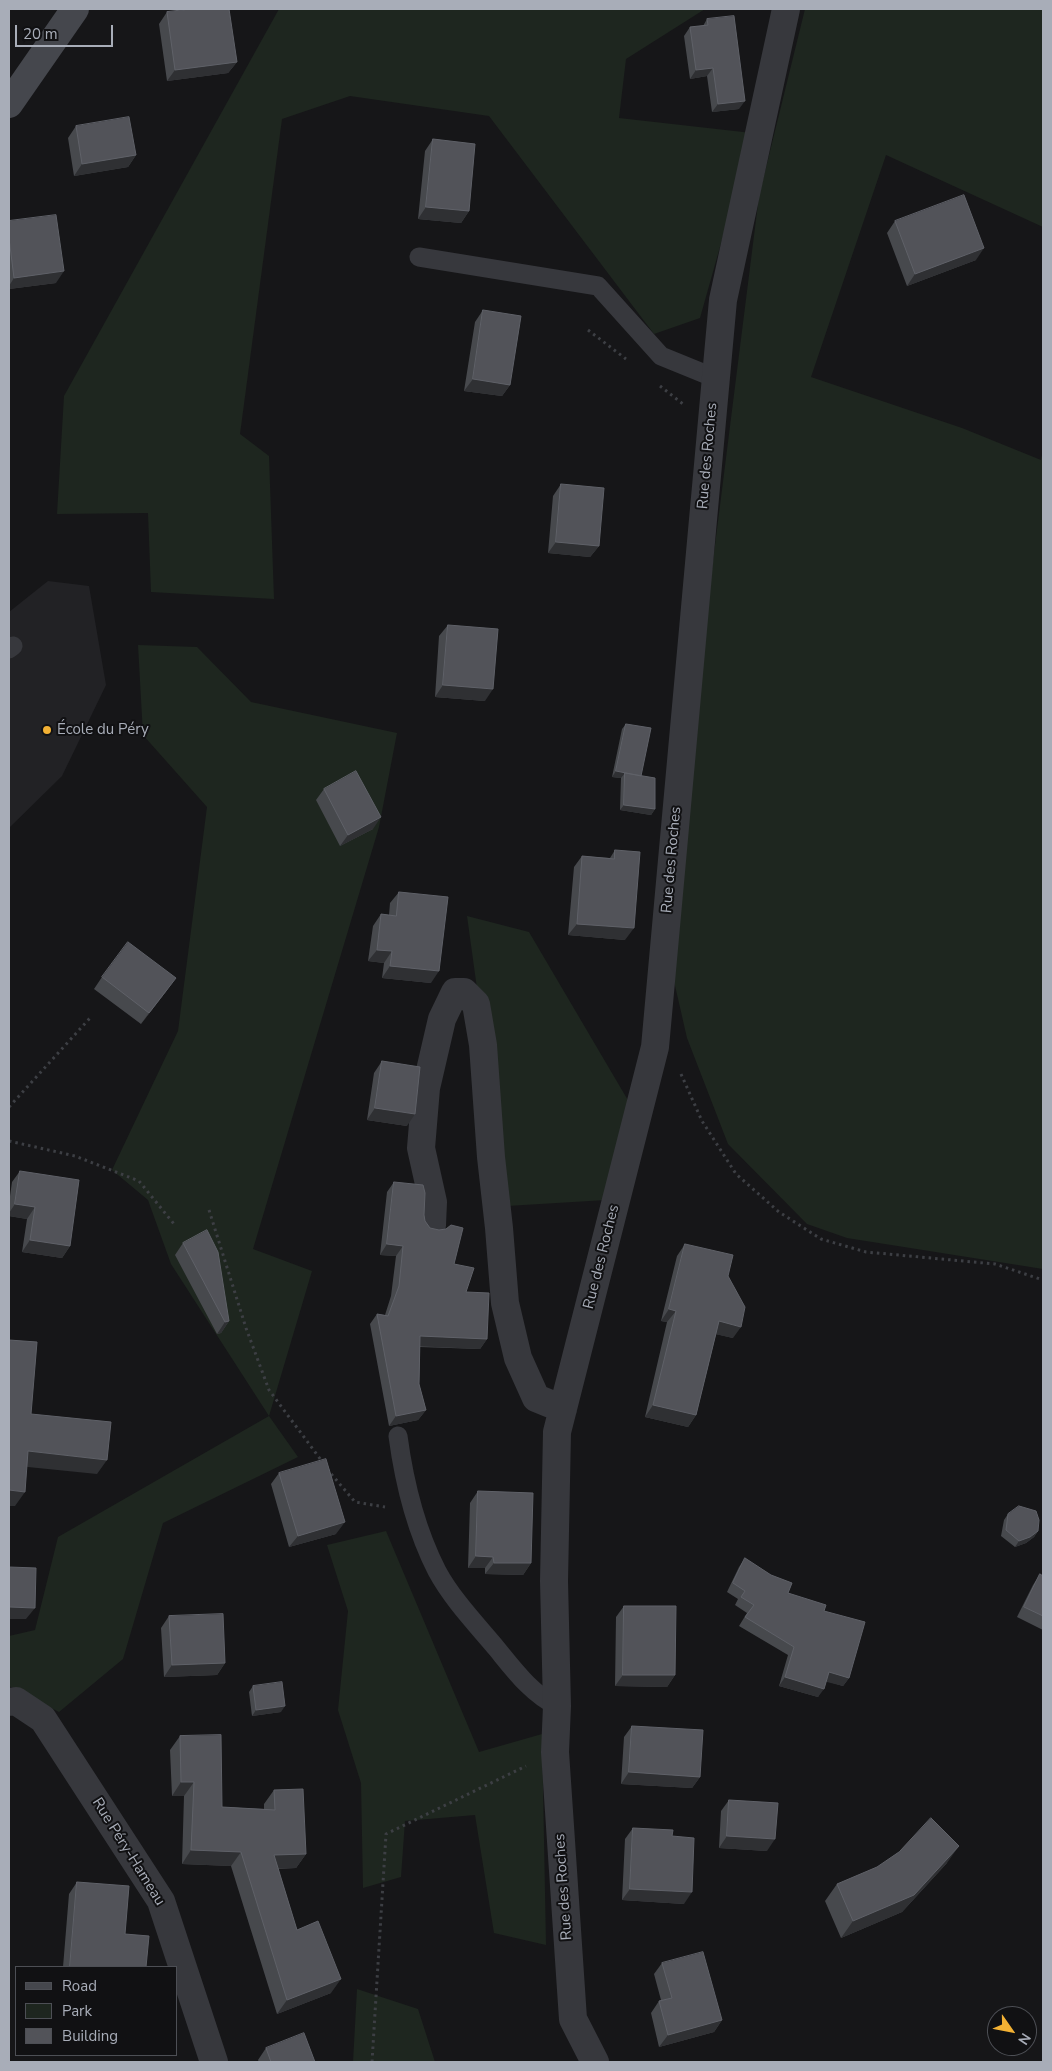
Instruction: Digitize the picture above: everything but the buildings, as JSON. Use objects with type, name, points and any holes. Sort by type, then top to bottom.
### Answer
[{"type":"street","points":[[9,104],[75,9]]},
{"type":"street","name":"Rue des Roches","points":[[595,2062],[573,2019],[555,1752],[557,1706],[554,1581],[557,1432],[656,1047],[723,300],[786,9]]},
{"type":"street","points":[[432,1225],[433,1202],[421,1148],[426,1088],[442,1019],[455,992],[464,992],[476,1004],[483,1045],[491,1157],[505,1303],[518,1358],[536,1398],[563,1409]]},
{"type":"street","name":"Rue Péry-Hameau","points":[[9,1702],[16,1701],[44,1719],[161,1901],[214,2062]]},
{"type":"lane","points":[[419,257],[598,286],[661,356],[715,378]]},
{"type":"lane","points":[[398,1436],[401,1458],[412,1502],[428,1550],[444,1581],[475,1623],[521,1678],[545,1700],[557,1706]]},
{"type":"path","points":[[9,1107],[90,1018]]},
{"type":"path","points":[[656,1047],[676,1063],[702,1121],[736,1174],[778,1212],[822,1239],[866,1252],[995,1264],[1043,1280]]},
{"type":"path","points":[[9,1141],[75,1156],[139,1181],[174,1224]]},
{"type":"path","points":[[209,1210],[246,1328],[270,1390],[324,1465],[355,1502],[381,1508],[395,1507],[412,1502]]},
{"type":"path","points":[[372,2062],[386,1834],[555,1752]]},
{"type":"shaded area","name":"École du Péry","points":[[48,581],[89,586],[106,685],[62,776],[9,828],[9,612]]},
{"type":"green space","points":[[279,9],[705,9],[626,59],[619,118],[752,133],[700,318],[654,334],[489,116],[350,96],[282,119],[240,434],[269,456],[274,599],[151,592],[148,513],[57,514],[64,396]]},
{"type":"green space","points":[[805,9],[1043,9],[1043,227],[886,155],[811,377],[962,428],[1041,460],[1043,450],[1043,1269],[847,1238],[807,1224],[728,1144],[687,1038],[671,968],[711,577],[759,196]]},
{"type":"green space","points":[[138,645],[197,647],[251,702],[397,733],[379,827],[253,1249],[312,1271],[269,1416],[171,1264],[148,1200],[112,1170],[178,1031],[207,807],[143,735]]},
{"type":"green space","points":[[467,916],[529,932],[629,1102],[606,1200],[507,1206]]},
{"type":"green space","points":[[269,1416],[298,1457],[163,1523],[123,1659],[59,1712],[9,1686],[9,1636],[35,1630],[58,1537]]},
{"type":"green space","points":[[386,1531],[479,1752],[542,1734],[546,1945],[494,1933],[475,1815],[405,1821],[401,1877],[363,1888],[361,1783],[338,1710],[348,1611],[327,1545]]},
{"type":"green space","points":[[357,1989],[418,2009],[435,2062],[353,2062]]},
{"type":"place","name":"École du Péry","points":[[47,730]]}]
